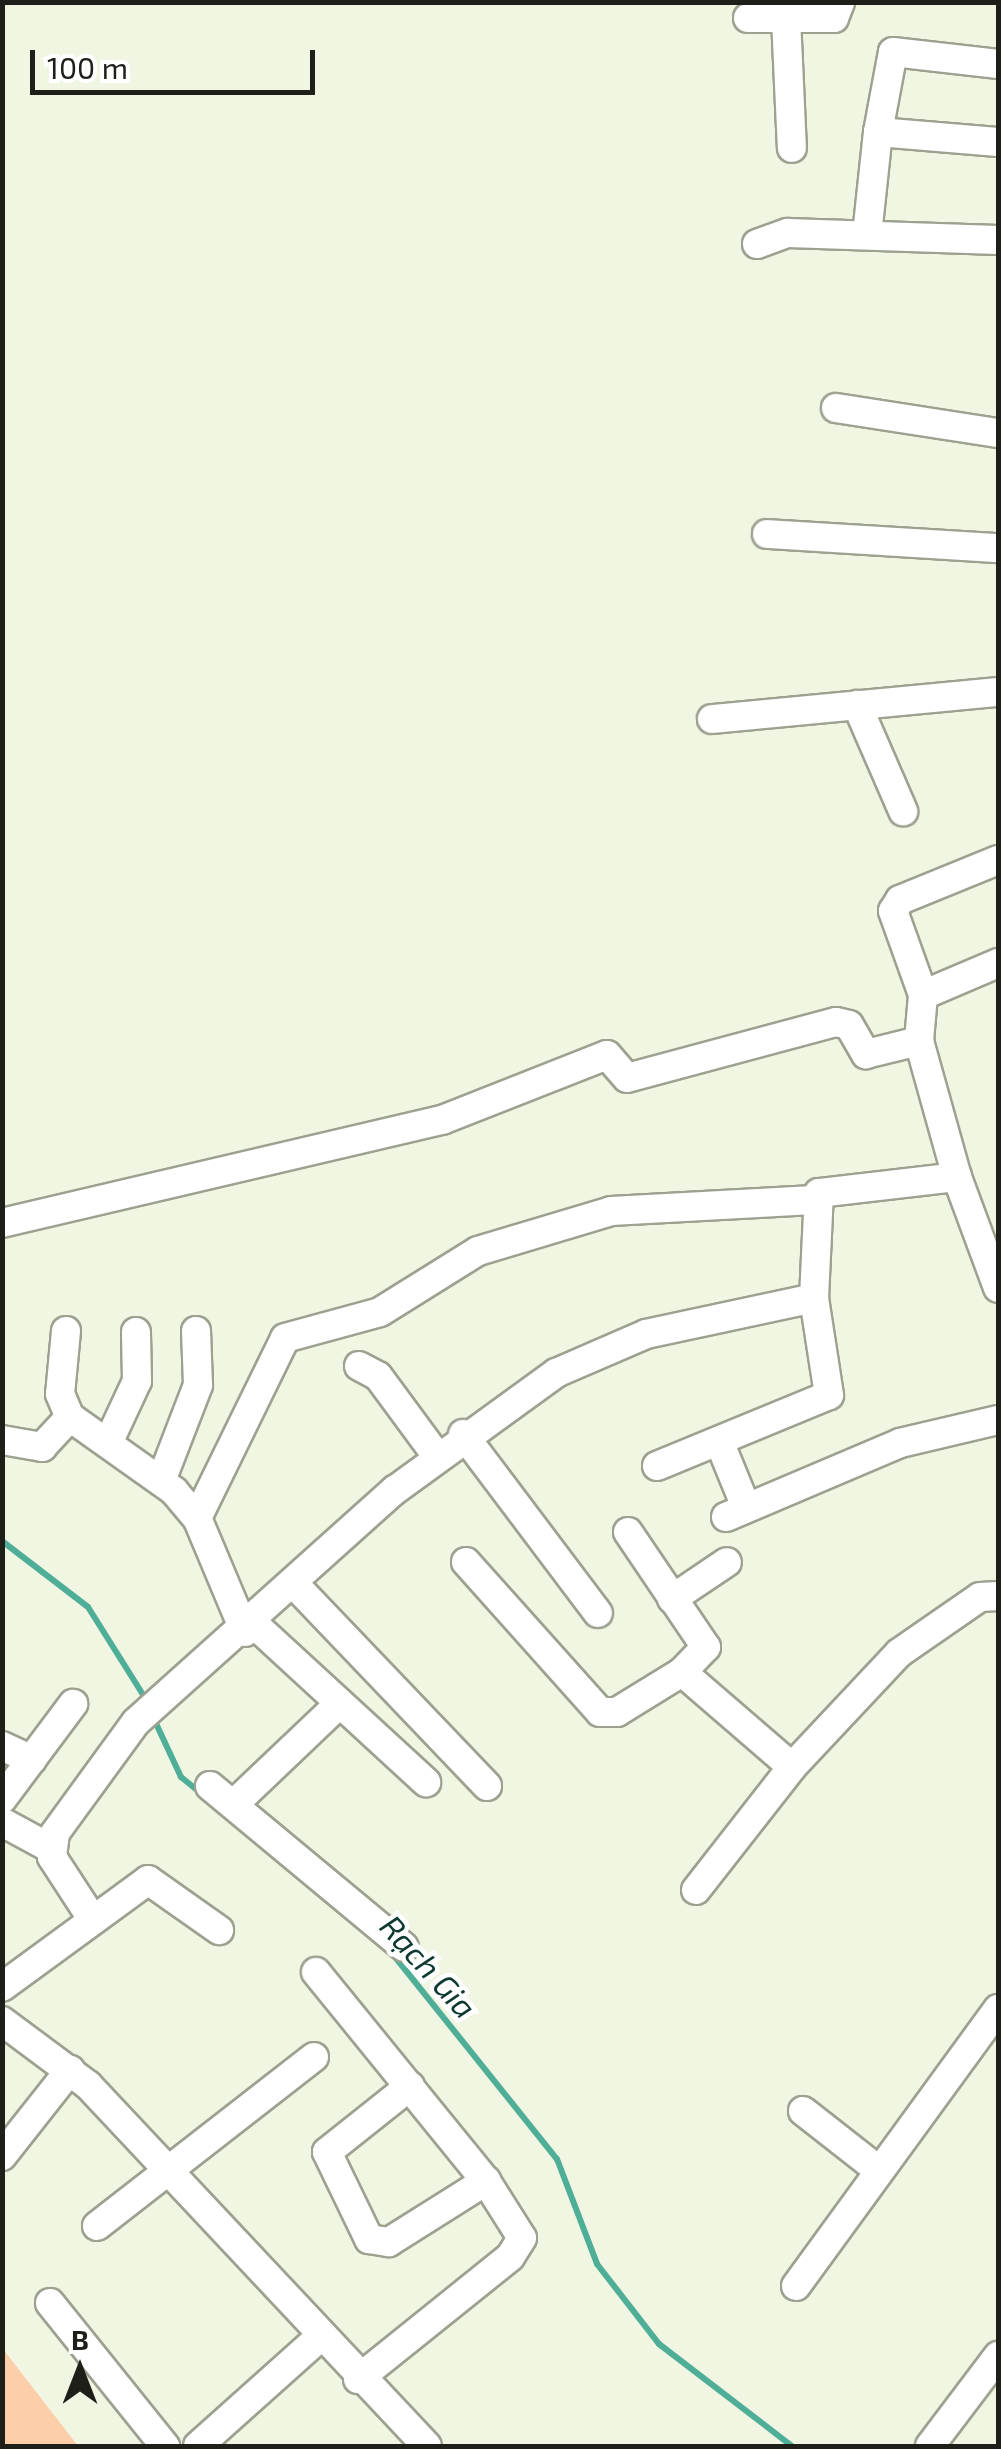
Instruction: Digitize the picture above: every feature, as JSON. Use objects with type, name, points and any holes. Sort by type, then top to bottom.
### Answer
[{"type":"street","points":[[748,18],[834,18],[840,2]]},
{"type":"street","points":[[786,18],[792,148]]},
{"type":"street","points":[[867,235],[878,132],[893,52],[998,64]]},
{"type":"street","points":[[878,132],[998,142]]},
{"type":"street","points":[[756,244],[788,233],[998,240]]},
{"type":"street","points":[[836,408],[998,433]]},
{"type":"street","points":[[767,534],[998,548]]},
{"type":"street","points":[[712,718],[998,692]]},
{"type":"street","points":[[857,705],[902,811]]},
{"type":"street","points":[[998,860],[900,900],[893,911],[923,995],[920,1041],[957,1177],[998,1288]]},
{"type":"street","points":[[923,995],[998,963]]},
{"type":"street","points":[[2,1223],[442,1120],[607,1056],[627,1078],[836,1022],[849,1025],[866,1054],[920,1041]]},
{"type":"street","points":[[198,1518],[285,1338],[380,1312],[478,1251],[612,1211],[674,1202],[814,1200],[828,1190],[957,1177]]},
{"type":"street","points":[[657,1466],[831,1392],[814,1298],[814,1200]]},
{"type":"street","points":[[48,1847],[136,1722],[250,1628],[463,1434],[556,1373],[646,1334],[814,1298]]},
{"type":"street","points":[[66,1331],[60,1394],[70,1417],[161,1482],[198,1518],[250,1628],[426,1782]]},
{"type":"street","points":[[161,1482],[198,1385],[196,1331]]},
{"type":"street","points":[[109,1442],[137,1380],[136,1332]]},
{"type":"street","points":[[359,1366],[378,1376],[437,1456]]},
{"type":"street","points":[[2,1440],[42,1448],[70,1417]]},
{"type":"street","points":[[718,1441],[736,1512],[900,1443],[998,1420]]},
{"type":"street","points":[[463,1434],[598,1614]]},
{"type":"street","points":[[466,1562],[600,1712],[618,1712],[682,1672],[706,1647],[628,1532]]},
{"type":"street","points":[[672,1599],[727,1562]]},
{"type":"street","points":[[295,1585],[487,1786]]},
{"type":"street","points":[[696,1890],[792,1767],[899,1654],[980,1598],[998,1596]]},
{"type":"street","points":[[682,1672],[792,1767]]},
{"type":"street","points":[[234,1804],[340,1703]]},
{"type":"street","points":[[2,1799],[73,1704]]},
{"type":"street","points":[[2,1746],[32,1760]]},
{"type":"street","points":[[210,1786],[404,1947]]},
{"type":"street","points":[[2,1822],[48,1847],[93,1920]]},
{"type":"street","points":[[2,1988],[148,1880],[218,1930]]},
{"type":"street","points":[[316,1972],[486,2181],[517,2226],[520,2247],[358,2379]]},
{"type":"street","points":[[796,2286],[877,2169],[998,2010]]},
{"type":"street","points":[[2,2022],[70,2070],[319,2338],[427,2446]]},
{"type":"street","points":[[97,2226],[314,2057]]},
{"type":"street","points":[[2,2156],[70,2070]]},
{"type":"street","points":[[410,2086],[327,2152],[369,2239],[389,2242],[486,2181]]},
{"type":"street","points":[[803,2111],[877,2169]]},
{"type":"street","points":[[50,2303],[165,2446]]},
{"type":"street","points":[[198,2446],[319,2338]]},
{"type":"street","points":[[930,2446],[998,2356]]},
{"type":"shaded area","points":[[3,2349],[78,2446],[3,2446]]},
{"type":"waterway","name":"Rạch Gia","points":[[2,1541],[88,1607],[147,1701]]},
{"type":"waterway","name":"Rạch Gia","points":[[153,1717],[181,1777],[201,1793]]},
{"type":"waterway","name":"Rạch Gia","points":[[391,1952],[557,2159],[597,2264],[659,2344],[792,2446]]}]
